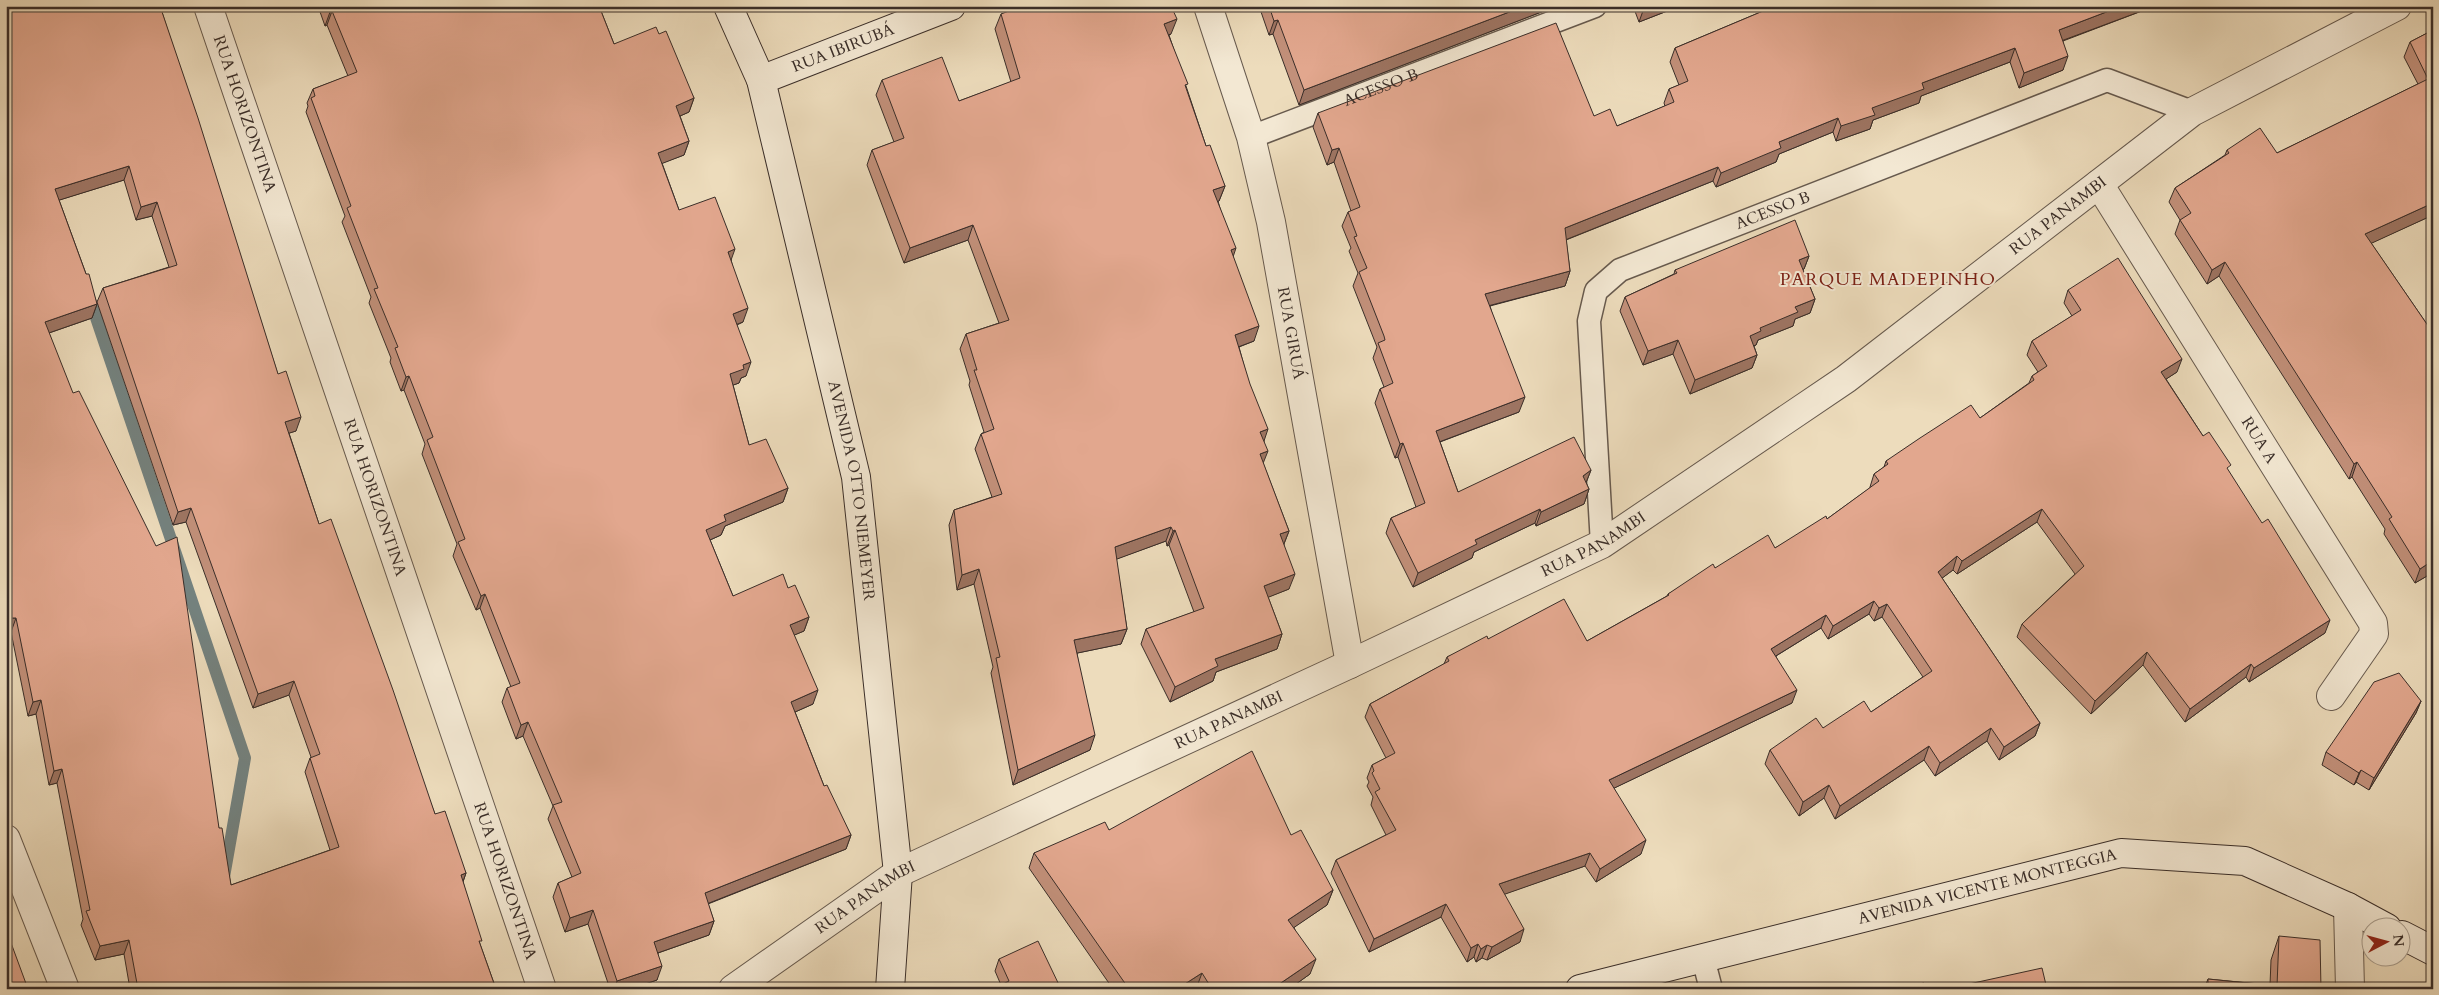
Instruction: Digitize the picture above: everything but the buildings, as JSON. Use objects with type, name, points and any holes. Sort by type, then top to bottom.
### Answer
[{"type":"street","name":"RUA HORIZONTINA","points":[[208,6],[542,989]]},
{"type":"street","name":"AVENIDA OTTO NIEMEYER","points":[[728,6],[761,80],[856,477],[898,874],[890,989]]},
{"type":"street","name":"RUA IBIRUBÁ","points":[[761,80],[951,6]]},
{"type":"street","name":"RUA GIRUÁ","points":[[1208,6],[1251,137],[1272,232],[1350,664]]},
{"type":"street","name":"RUA PANAMBI","points":[[733,989],[898,874],[1350,664],[1602,544],[1846,379],[2192,112],[2397,6]]},
{"type":"street","name":"RUA A","points":[[2100,184],[2373,623],[2374,634],[2331,696]]},
{"type":"street","points":[[6,839],[65,989]]},
{"type":"street","name":"AVENIDA VICENTE MONTEGGIA","points":[[1580,989],[2122,853],[2245,862],[2348,907],[2368,918]]},
{"type":"street","points":[[2348,907],[2350,989]]},
{"type":"street","points":[[2412,940],[2433,951]]},
{"type":"lane","name":"ACESSO B","points":[[1251,137],[1595,6]]},
{"type":"lane","name":"ACESSO B","points":[[1602,544],[1589,321],[1596,291],[1620,270],[2107,80],[2192,112]]},
{"type":"lane","points":[[1703,958],[1711,989]]},
{"type":"waterway","points":[[89,297],[245,758],[224,877]]},
{"type":"district","name":"PARQUE MADEPINHO","points":[[1888,279]]}]
